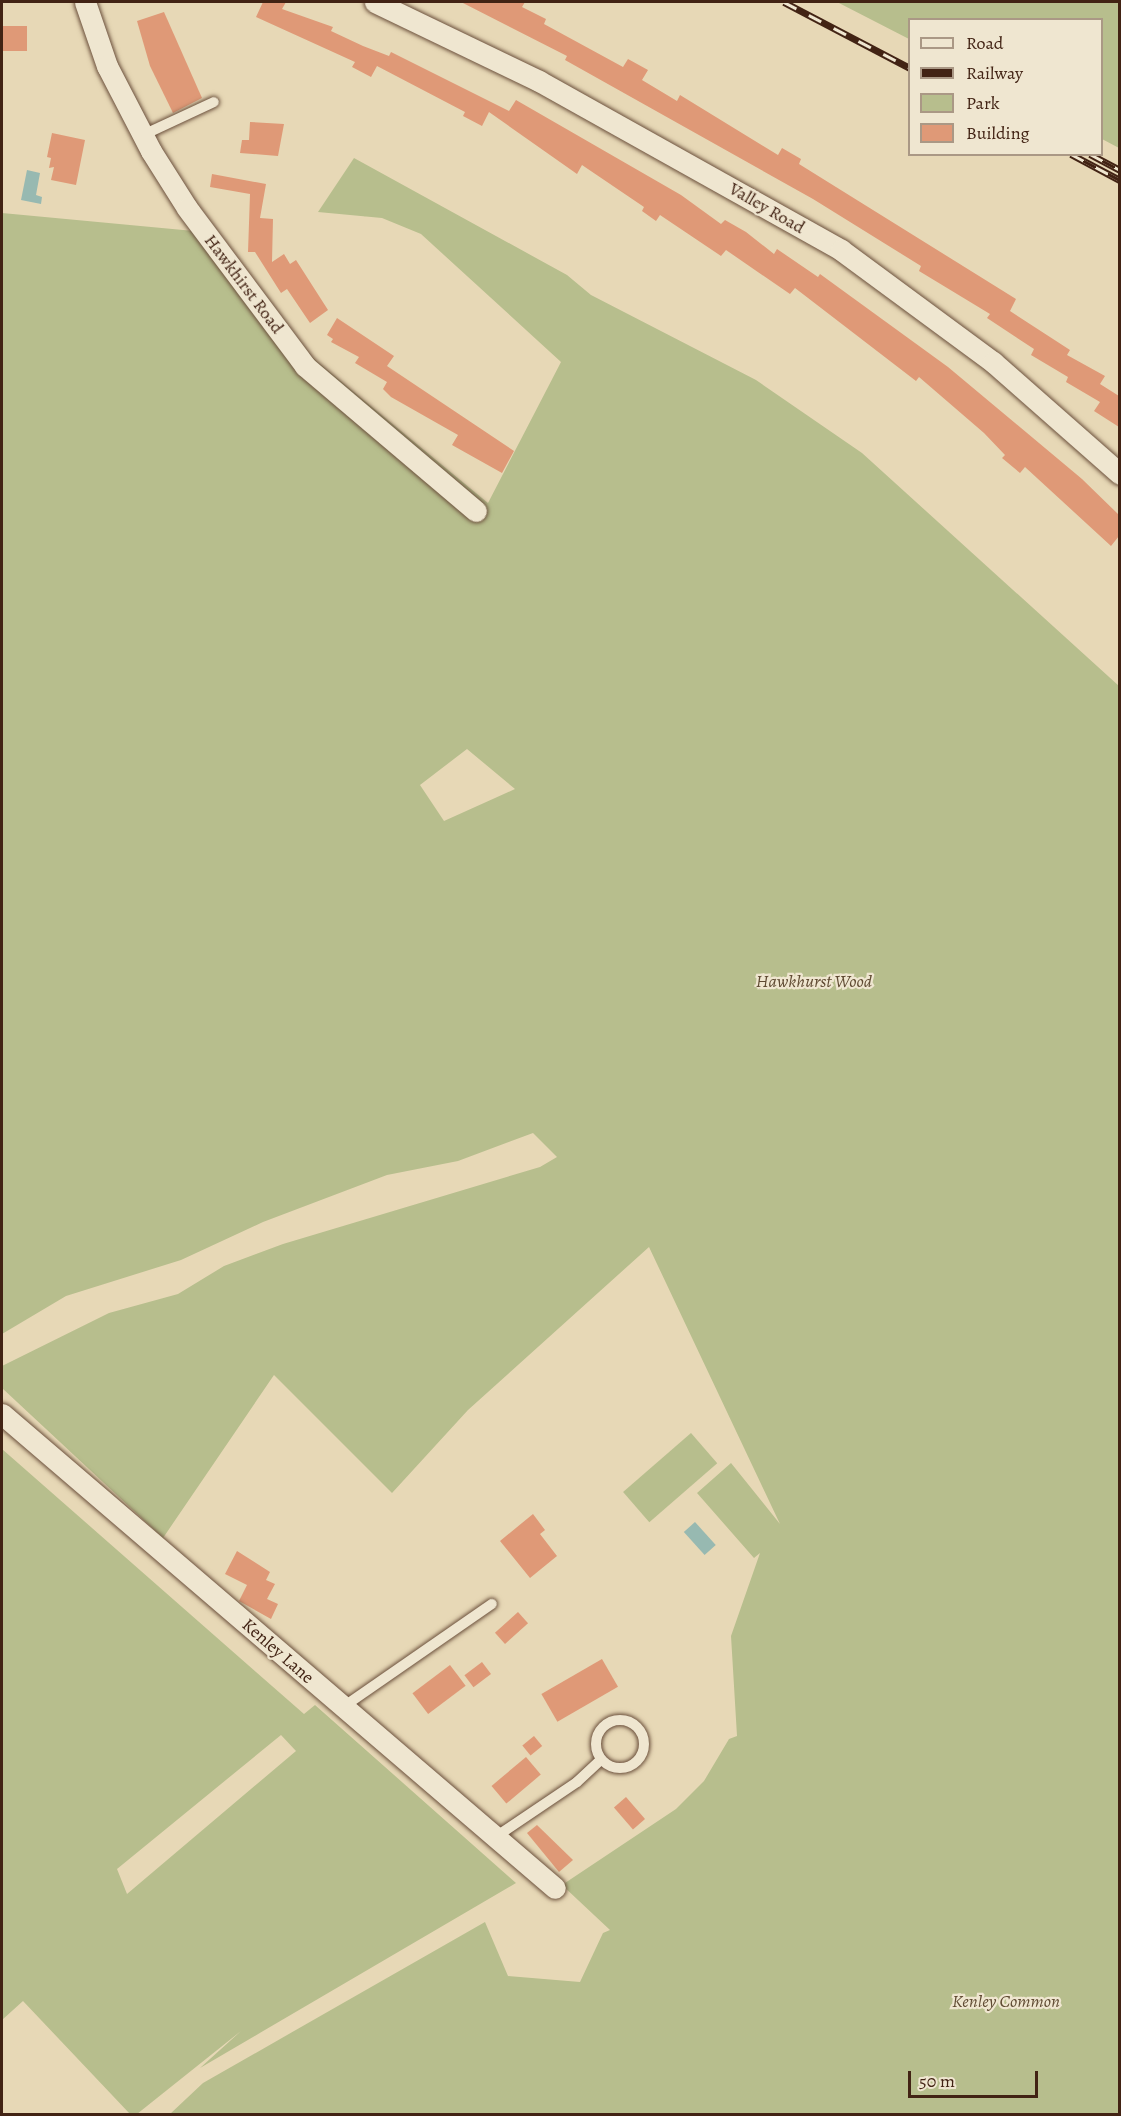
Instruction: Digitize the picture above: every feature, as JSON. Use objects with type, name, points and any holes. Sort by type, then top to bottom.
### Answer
[{"type":"street","name":"Hawkhirst Road","points":[[85,2],[107,66],[143,135],[187,208],[304,366],[476,511]]},
{"type":"street","name":"Valley Road","points":[[375,2],[539,81],[841,250],[993,362],[1119,474]]},
{"type":"street","name":"Kenley Lane","points":[[2,1414],[555,1888]]},
{"type":"lane","points":[[143,135],[214,102]]},
{"type":"lane","points":[[343,1707],[492,1604]]},
{"type":"lane","points":[[625,1721],[638,1729],[644,1744],[639,1760],[616,1768],[602,1760],[596,1739],[604,1726],[625,1721]]},
{"type":"lane","points":[[494,1838],[577,1782],[602,1760]]},
{"type":"green space","points":[[837,2],[1119,2],[1119,148],[1103,140],[1103,18],[908,18],[908,38]]},
{"type":"green space","points":[[354,158],[567,275],[591,295],[756,380],[862,453],[1119,686],[1119,2114],[170,2114],[203,2083],[485,1922],[508,1976],[580,1982],[603,1933],[610,1930],[562,1885],[676,1809],[704,1781],[729,1739],[737,1736],[731,1636],[760,1553],[754,1558],[697,1493],[731,1463],[780,1524],[649,1247],[468,1410],[392,1493],[274,1375],[163,1538],[2,1388],[2,1366],[109,1313],[178,1294],[224,1266],[283,1244],[540,1167],[557,1157],[533,1133],[458,1161],[387,1175],[263,1222],[181,1260],[66,1296],[2,1334],[2,213],[215,233],[314,359],[488,503],[561,362],[421,234],[382,218],[318,212]],"holes":[[[467,749],[515,789],[444,821],[420,785]]]},
{"type":"green space","points":[[691,1433],[717,1463],[649,1522],[623,1492]]},
{"type":"green space","points":[[2,1449],[304,1714],[315,1705],[516,1883],[200,2068],[241,2031],[137,2114],[130,2114],[23,2001],[2,2020]],"holes":[[[281,1735],[296,1751],[127,1894],[117,1869]]]},
{"type":"water","points":[[27,170],[40,173],[36,195],[42,197],[41,204],[21,200]]},
{"type":"water","points":[[695,1522],[716,1545],[705,1555],[684,1532]]},
{"type":"building","points":[[263,2],[286,2],[282,9],[333,27],[331,31],[363,46],[389,56],[391,52],[509,111],[516,100],[681,195],[721,224],[725,220],[746,232],[774,254],[777,249],[818,277],[820,274],[948,367],[1082,479],[1119,515],[1119,536],[1111,546],[1025,467],[1020,473],[1002,458],[1005,455],[984,433],[919,377],[916,381],[795,288],[790,294],[726,250],[721,256],[660,215],[656,221],[642,211],[644,207],[582,165],[577,174],[489,112],[482,126],[463,116],[465,112],[377,66],[371,77],[352,67],[355,62],[256,17]]},
{"type":"building","points":[[461,2],[525,2],[522,7],[546,19],[544,24],[623,67],[628,59],[648,70],[642,80],[677,101],[680,95],[778,155],[782,148],[801,159],[799,164],[1016,299],[1010,311],[1070,350],[1067,355],[1105,376],[1100,384],[1119,396],[1119,427],[1094,411],[1100,402],[1066,382],[1068,377],[1031,355],[1034,349],[987,318],[990,314],[919,271],[921,266],[813,199],[565,60],[567,56]]},
{"type":"building","points":[[164,12],[202,98],[173,113],[150,66],[137,21]]},
{"type":"building","points":[[2,26],[27,26],[27,51],[2,51]]},
{"type":"building","points":[[250,122],[284,124],[278,156],[240,153],[242,140],[249,140]]},
{"type":"building","points":[[52,133],[85,140],[76,185],[51,180],[54,167],[49,168],[51,158],[47,157]]},
{"type":"building","points":[[212,174],[266,184],[260,218],[273,219],[272,262],[284,254],[290,264],[296,260],[328,310],[310,323],[287,289],[281,293],[255,252],[248,252],[250,194],[210,187]]},
{"type":"building","points":[[337,318],[394,356],[387,366],[514,451],[502,473],[452,445],[458,435],[391,397],[383,389],[387,382],[355,363],[359,357],[331,342],[333,339],[327,335]]},
{"type":"building","points":[[533,1514],[545,1530],[540,1534],[557,1556],[530,1578],[500,1541]]},
{"type":"building","points":[[237,1551],[270,1572],[266,1580],[275,1584],[267,1599],[278,1604],[271,1619],[239,1601],[247,1585],[225,1574]]},
{"type":"building","points":[[518,1612],[528,1623],[505,1644],[495,1633]]},
{"type":"building","points":[[602,1659],[618,1687],[557,1722],[541,1694]]},
{"type":"building","points":[[482,1662],[491,1674],[473,1687],[464,1675]]},
{"type":"building","points":[[450,1665],[466,1686],[428,1714],[412,1693]]},
{"type":"building","points":[[534,1736],[542,1746],[531,1756],[522,1745]]},
{"type":"building","points":[[526,1757],[541,1775],[506,1804],[492,1786]]},
{"type":"building","points":[[626,1797],[645,1819],[633,1829],[614,1807]]},
{"type":"building","points":[[537,1825],[573,1860],[559,1872],[527,1833]]},
{"type":"railway","points":[[784,2],[908,67]]},
{"type":"railway","points":[[1075,156],[1120,180]]},
{"type":"railway","points":[[1094,156],[1120,170]]},
{"type":"park label","name":"Hawkhurst Wood","points":[[814,981]]},
{"type":"park label","name":"Kenley Common","points":[[1006,2001]]}]
